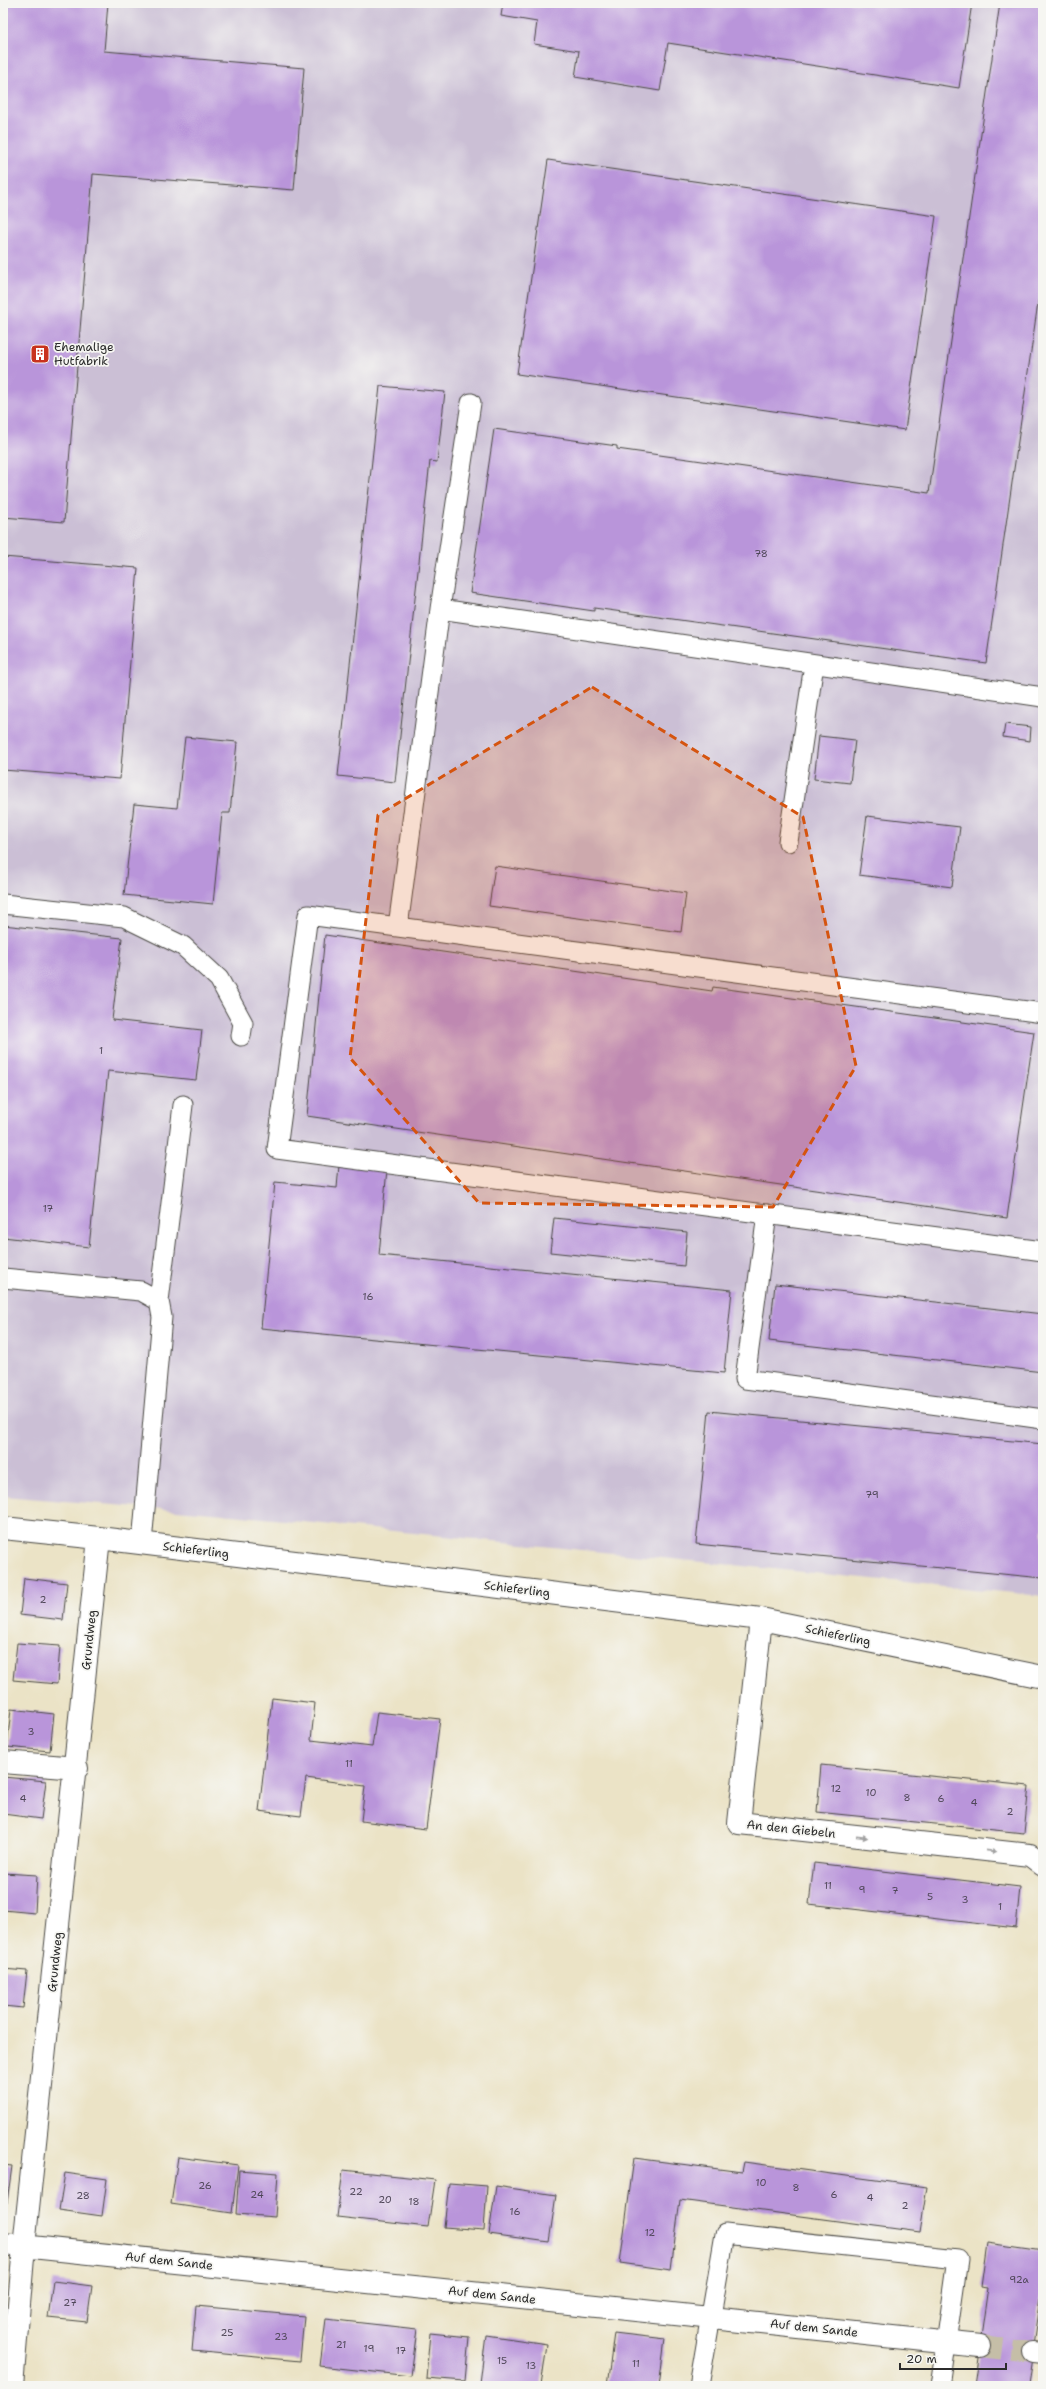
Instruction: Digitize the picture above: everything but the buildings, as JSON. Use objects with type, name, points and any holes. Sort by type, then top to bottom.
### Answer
[{"type":"street","name":"Schieferling","points":[[3,1528],[142,1543],[761,1619],[1038,1679]]},
{"type":"street","name":"Grundweg","points":[[12,2386],[13,2245],[77,1768],[100,1538]]},
{"type":"street","name":"An den Giebeln","points":[[761,1619],[739,1823],[1030,1855],[1043,1866]]},
{"type":"street","points":[[3,1762],[77,1768]]},
{"type":"street","name":"Auf dem Sande","points":[[13,2245],[980,2346]]},
{"type":"lane","points":[[398,926],[440,609],[471,403]]},
{"type":"lane","points":[[440,609],[1043,698]]},
{"type":"lane","points":[[788,842],[814,664]]},
{"type":"lane","points":[[3,904],[124,917],[183,946],[219,979],[243,1023],[241,1036]]},
{"type":"lane","points":[[1043,1013],[308,915],[277,1149],[1043,1251]]},
{"type":"lane","points":[[142,1543],[162,1318],[159,1301],[183,1105]]},
{"type":"lane","points":[[767,1214],[745,1379],[1043,1419]]},
{"type":"lane","points":[[3,1278],[141,1291],[159,1301]]},
{"type":"lane","points":[[699,2386],[725,2234],[958,2259],[940,2386]]},
{"type":"highlighted area","points":[[592,687],[803,817],[856,1066],[773,1207],[479,1203],[350,1058],[378,815]]},
{"type":"shaded area","points":[[3,3],[1043,3],[1043,1596],[213,1513],[3,1496]]},
{"type":"tunnel","points":[[980,2346],[1033,2352]]},
{"type":"place","name":"Ehemalige Hutfabrik","points":[[40,354]]}]
